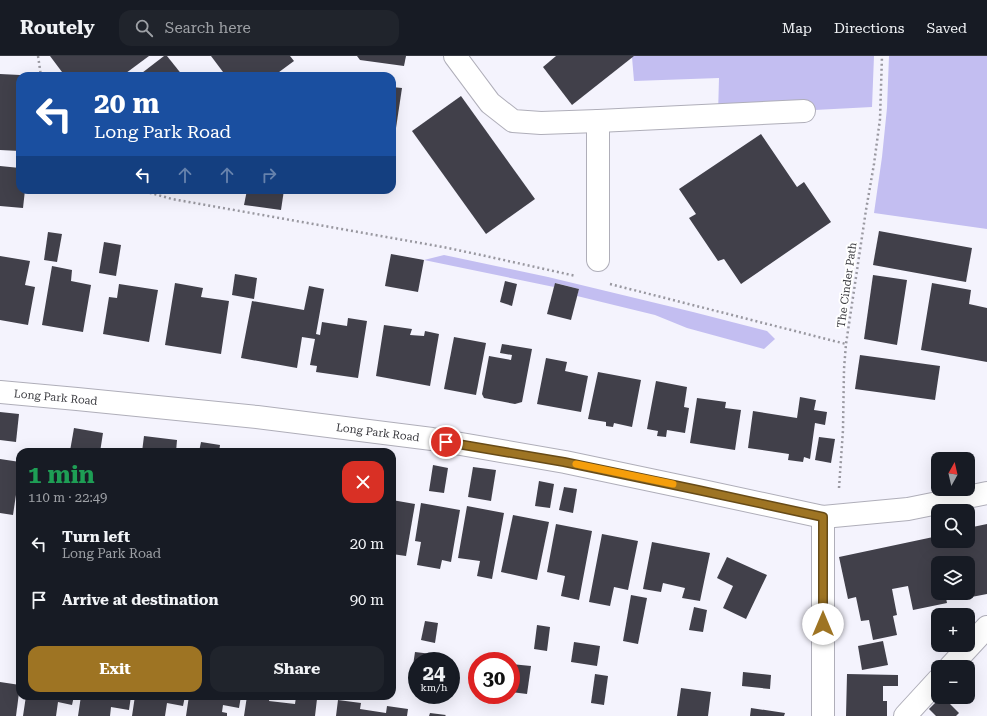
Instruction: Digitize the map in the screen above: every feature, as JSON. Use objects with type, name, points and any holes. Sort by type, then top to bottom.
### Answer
[{"type":"street","points":[[455,56],[490,103],[513,121],[541,123],[804,111]]},
{"type":"street","points":[[598,121],[598,260]]},
{"type":"street","name":"Long Park Road","points":[[0,392],[257,417],[432,439],[564,462],[830,517],[908,509],[987,493]]},
{"type":"street","points":[[823,716],[830,517]]},
{"type":"street","points":[[956,660],[987,627]]},
{"type":"street","points":[[905,716],[931,688]]},
{"type":"path","points":[[38,56],[40,72]]},
{"type":"path","name":"The Cinder Path","points":[[830,517],[843,430],[846,344],[879,126],[882,56]]},
{"type":"path","points":[[156,194],[481,255],[576,276]]},
{"type":"path","points":[[607,284],[846,344]]},
{"type":"shaded area","points":[[874,56],[872,107],[718,115],[719,78],[634,81],[632,57]]},
{"type":"shaded area","points":[[889,56],[987,56],[987,229],[874,213],[887,108]]},
{"type":"shaded area","points":[[444,255],[548,277],[693,312],[767,331],[775,339],[764,349],[687,328],[655,315],[577,296],[579,289],[556,283],[554,287],[424,260]]},
{"type":"building","points":[[50,56],[149,56],[127,72],[62,72]]},
{"type":"building","points":[[164,56],[167,56],[180,72],[143,72]]},
{"type":"building","points":[[211,56],[290,56],[294,61],[279,72],[223,72]]},
{"type":"building","points":[[357,56],[406,56],[404,66],[360,60]]},
{"type":"building","points":[[556,56],[634,56],[572,105],[543,67]]},
{"type":"building","points":[[0,74],[16,75],[16,151],[0,150]]},
{"type":"building","points":[[396,87],[402,88],[396,128]]},
{"type":"building","points":[[461,96],[535,199],[486,234],[412,131]]},
{"type":"building","points":[[761,134],[797,187],[804,182],[831,222],[741,284],[724,259],[718,261],[689,218],[696,214],[679,189]]},
{"type":"building","points":[[0,166],[16,168],[16,194],[25,194],[23,208],[0,206]]},
{"type":"building","points":[[246,194],[283,194],[281,210],[244,205]]},
{"type":"building","points":[[879,231],[972,248],[966,282],[873,265]]},
{"type":"building","points":[[48,232],[62,234],[57,262],[44,260]]},
{"type":"building","points":[[104,242],[121,245],[116,276],[99,273]]},
{"type":"building","points":[[391,254],[424,260],[418,292],[385,286]]},
{"type":"building","points":[[0,256],[30,261],[25,285],[35,287],[28,325],[0,320]]},
{"type":"building","points":[[52,266],[72,270],[71,281],[91,285],[83,332],[42,325]]},
{"type":"building","points":[[235,274],[257,278],[254,299],[232,295]]},
{"type":"building","points":[[873,275],[907,280],[897,345],[864,339]]},
{"type":"building","points":[[505,281],[517,284],[512,306],[500,302]]},
{"type":"building","points":[[175,283],[203,288],[201,297],[229,301],[221,354],[165,345]]},
{"type":"building","points":[[555,283],[579,289],[571,320],[547,314]]},
{"type":"building","points":[[932,283],[971,290],[969,304],[987,308],[987,362],[921,350]]},
{"type":"building","points":[[119,284],[158,290],[149,342],[103,334],[109,297],[117,298]]},
{"type":"building","points":[[309,286],[324,289],[316,334],[320,335],[322,322],[347,326],[348,318],[367,321],[358,378],[316,372],[317,366],[310,365],[315,339],[302,337],[297,368],[241,358],[252,301],[304,310]]},
{"type":"building","points":[[384,325],[412,329],[410,335],[424,336],[425,331],[439,334],[430,386],[376,376]]},
{"type":"building","points":[[454,337],[486,343],[476,395],[444,389]]},
{"type":"building","points":[[502,344],[532,349],[522,402],[515,404],[484,398],[482,394],[489,356],[511,360],[512,355],[500,353]]},
{"type":"building","points":[[860,355],[940,366],[935,400],[855,389]]},
{"type":"building","points":[[546,358],[567,362],[565,371],[588,376],[581,412],[537,404]]},
{"type":"building","points":[[598,372],[641,380],[632,427],[614,423],[613,427],[606,426],[606,422],[588,419]]},
{"type":"building","points":[[656,381],[687,387],[684,407],[689,408],[685,433],[667,430],[666,437],[657,436],[658,431],[647,429]]},
{"type":"building","points":[[800,397],[816,400],[814,410],[827,412],[825,425],[815,423],[810,459],[804,457],[803,462],[788,460],[789,454],[748,448],[753,411],[797,418]]},
{"type":"building","points":[[697,398],[726,402],[725,408],[741,410],[735,450],[690,443]]},
{"type":"building","points":[[0,412],[19,414],[16,442],[0,440]]},
{"type":"building","points":[[74,428],[103,433],[101,448],[71,448]]},
{"type":"building","points":[[144,436],[177,440],[176,448],[142,448]]},
{"type":"building","points":[[819,437],[835,439],[831,463],[815,460]]},
{"type":"building","points":[[201,442],[220,445],[220,448],[200,448]]},
{"type":"building","points":[[0,459],[16,461],[16,495],[13,515],[0,513]]},
{"type":"building","points":[[433,465],[448,468],[444,493],[429,491]]},
{"type":"building","points":[[473,467],[496,470],[491,501],[468,497]]},
{"type":"building","points":[[539,481],[554,484],[550,508],[535,506]]},
{"type":"building","points":[[564,487],[577,489],[573,513],[559,510]]},
{"type":"building","points":[[396,501],[415,504],[406,556],[396,555]]},
{"type":"building","points":[[421,503],[460,510],[451,562],[442,560],[440,569],[417,565],[421,542],[415,541]]},
{"type":"building","points":[[467,506],[504,513],[492,579],[477,576],[480,561],[458,558]]},
{"type":"building","points":[[513,515],[549,522],[537,580],[501,572]]},
{"type":"building","points":[[556,524],[592,531],[579,600],[561,596],[565,576],[547,572]]},
{"type":"building","points":[[987,524],[987,594],[975,596],[975,556],[931,556],[931,600],[946,600],[947,603],[913,610],[908,586],[892,589],[897,615],[893,616],[897,635],[873,640],[869,620],[861,621],[856,597],[848,599],[839,557],[931,537],[931,548],[975,548],[975,527]]},
{"type":"building","points":[[602,534],[638,541],[628,590],[614,587],[610,606],[589,602]]},
{"type":"building","points":[[652,542],[710,553],[700,601],[682,598],[685,588],[663,583],[661,592],[643,589]]},
{"type":"building","points":[[727,557],[767,575],[746,619],[723,608],[733,586],[717,578]]},
{"type":"building","points":[[631,595],[647,598],[638,644],[623,641]]},
{"type":"building","points":[[694,607],[707,610],[703,632],[689,630]]},
{"type":"building","points":[[425,621],[438,623],[435,643],[421,640]]},
{"type":"building","points":[[537,625],[550,627],[547,651],[534,649]]},
{"type":"building","points":[[883,641],[888,665],[862,670],[858,646]]},
{"type":"building","points":[[574,642],[600,646],[597,666],[571,662]]},
{"type":"building","points":[[520,665],[531,666],[527,694],[520,693]]},
{"type":"building","points":[[743,672],[771,675],[770,689],[742,686]]},
{"type":"building","points":[[595,674],[608,676],[604,705],[591,703]]},
{"type":"building","points":[[847,674],[898,675],[898,686],[883,686],[883,701],[887,701],[887,716],[846,716]]},
{"type":"building","points":[[0,682],[16,684],[16,700],[18,700],[16,716],[0,716]]},
{"type":"building","points":[[681,688],[711,692],[708,716],[677,716]]},
{"type":"building","points":[[25,700],[73,700],[72,705],[58,702],[56,716],[23,716]]},
{"type":"building","points":[[80,700],[130,700],[129,710],[111,707],[110,716],[78,716]]},
{"type":"building","points":[[134,700],[184,700],[183,706],[167,703],[165,716],[132,716]]},
{"type":"building","points":[[188,700],[240,700],[239,708],[223,705],[222,712],[227,713],[227,716],[186,716]]},
{"type":"building","points":[[246,700],[269,700],[295,704],[296,700],[317,700],[315,716],[244,716]]},
{"type":"building","points":[[338,700],[361,703],[360,709],[386,713],[387,706],[408,709],[407,716],[336,716]]},
{"type":"building","points":[[934,704],[950,704],[959,713],[956,716],[936,716],[929,709]]},
{"type":"building","points":[[751,708],[785,713],[784,716],[750,716]]},
{"type":"building","points":[[430,713],[446,715],[429,716]]},
{"type":"slow traffic","points":[[576,464],[673,484]]},
{"type":"route","points":[[446,442],[564,462],[823,517],[823,624]]}]
